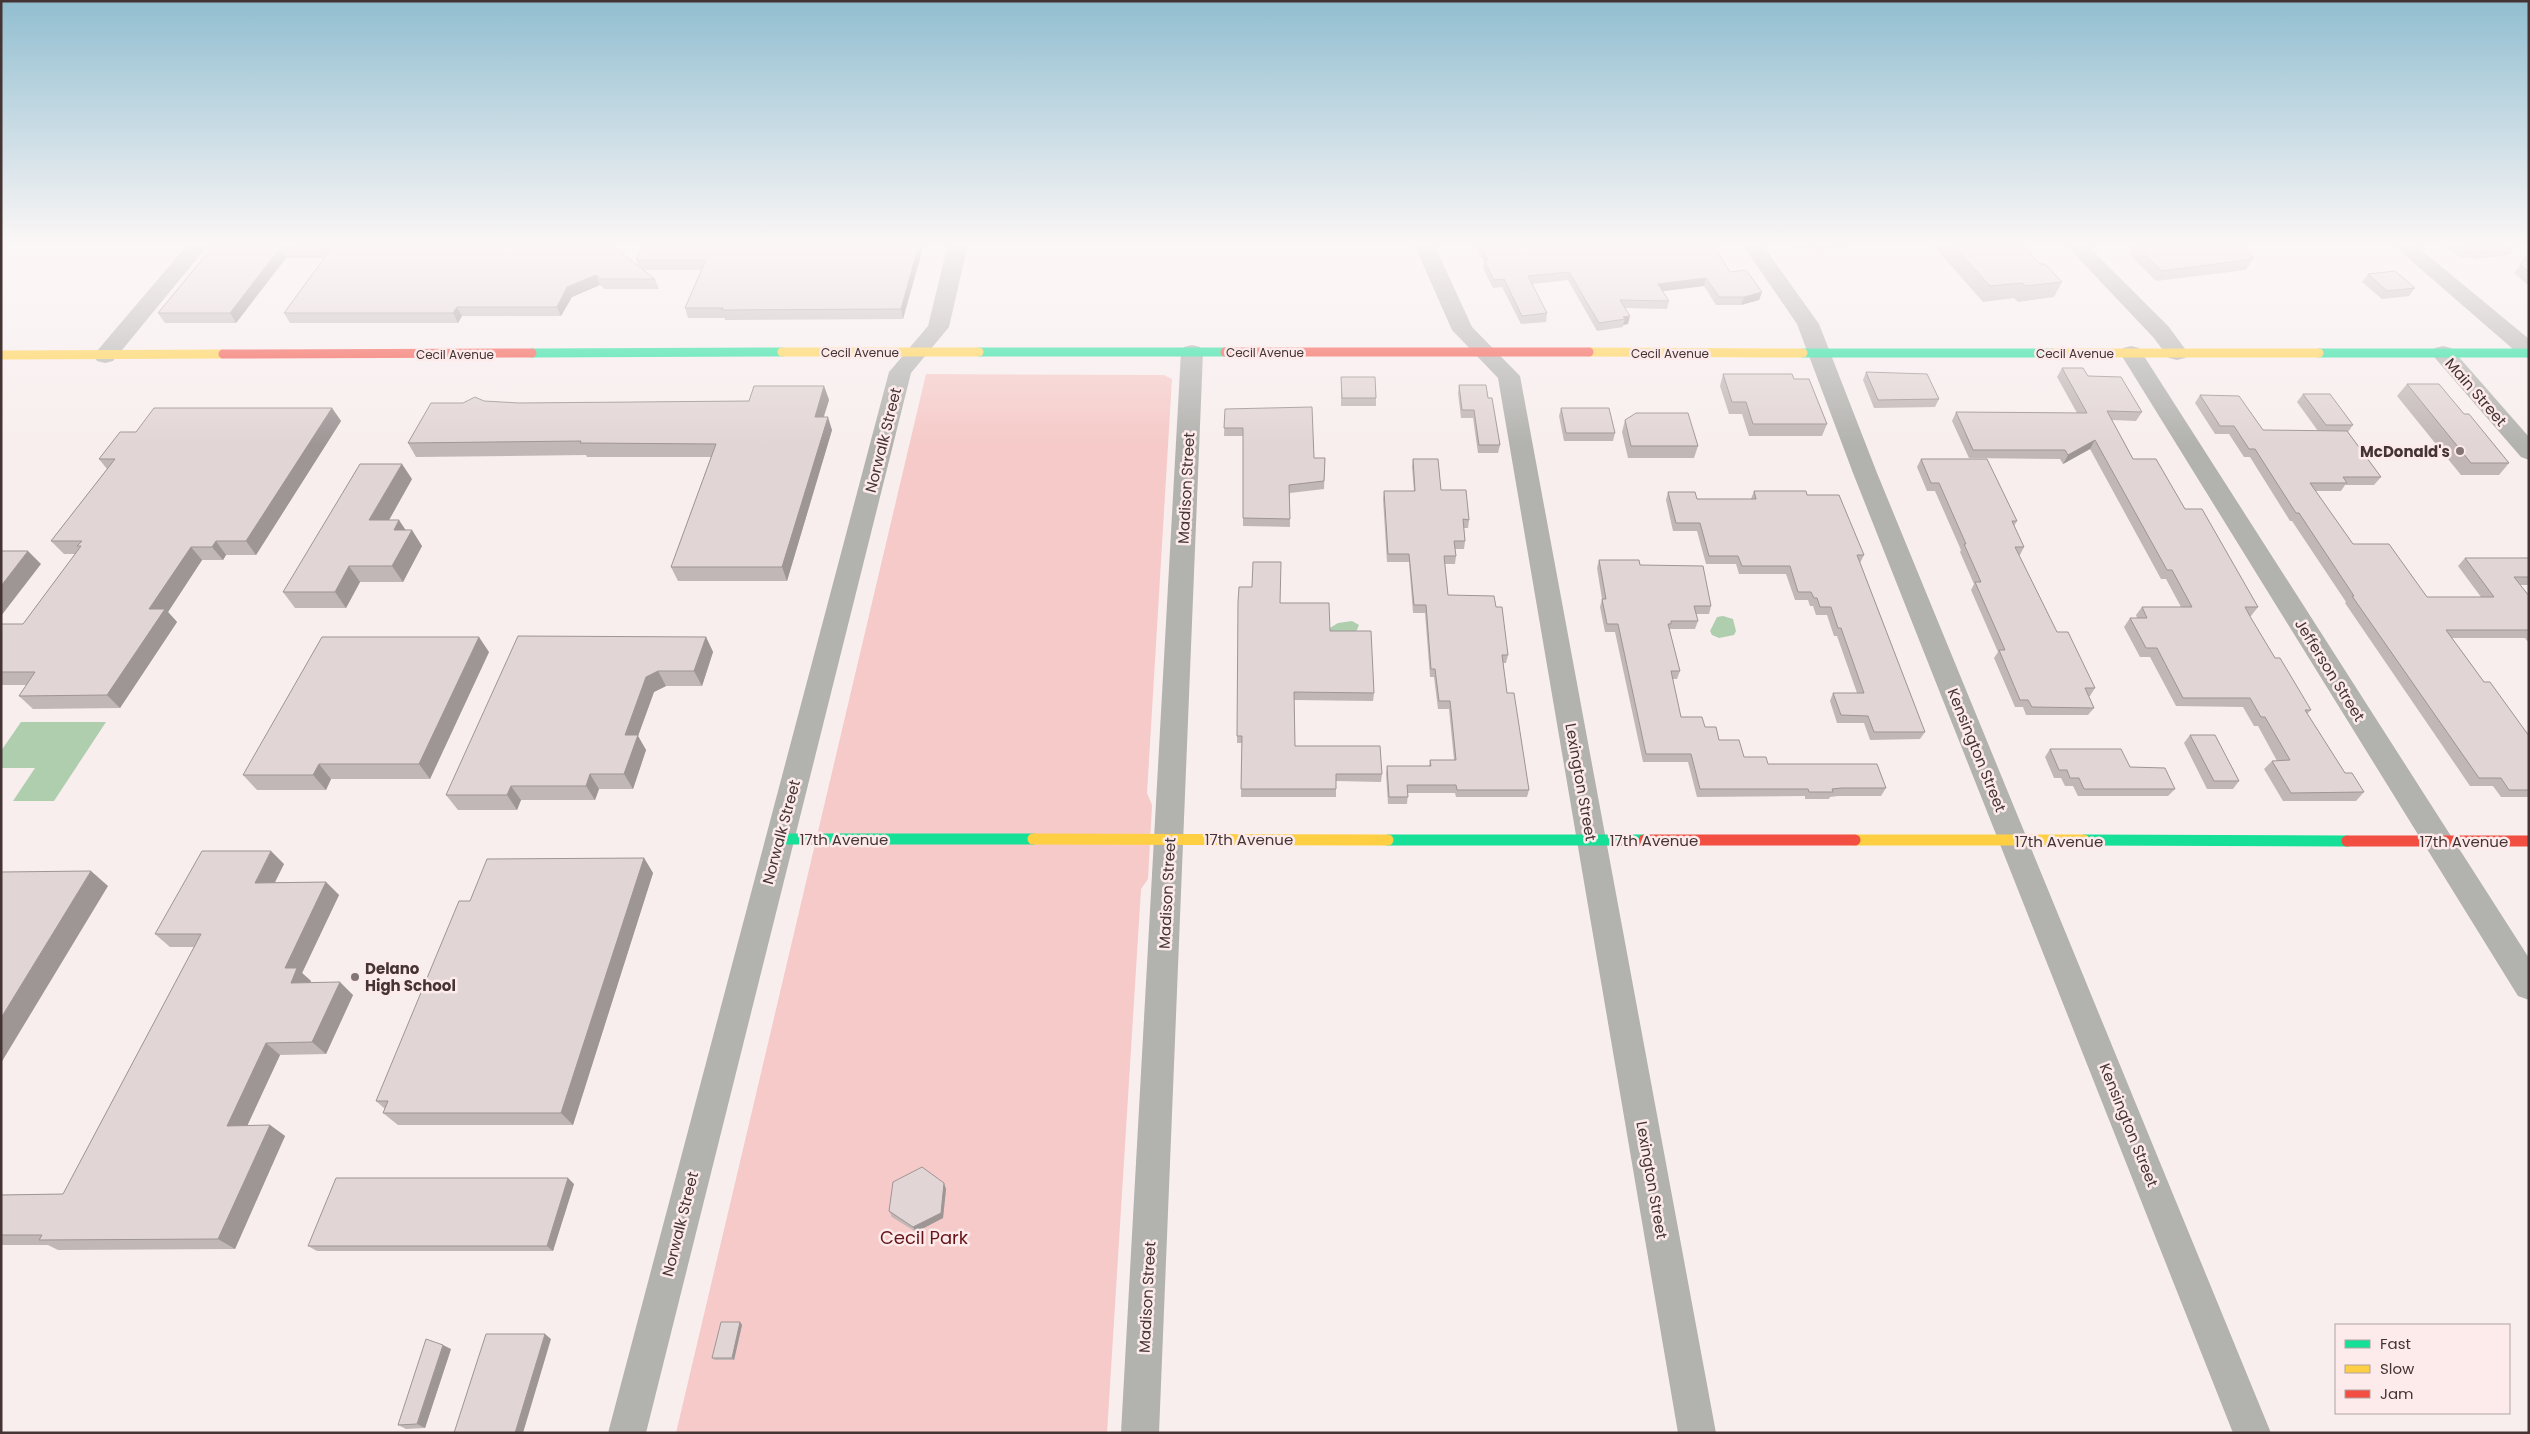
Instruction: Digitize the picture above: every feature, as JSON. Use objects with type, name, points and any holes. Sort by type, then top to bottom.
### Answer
[{"type":"main road","name":"Cecil Avenue","points":[[1,356],[918,352],[2529,352]]},
{"type":"main road","name":"17th Avenue","points":[[780,839],[2529,841]]},
{"type":"street","points":[[105,356],[142,311]]},
{"type":"street","name":"Norwalk Street","points":[[627,1433],[900,372],[938,327],[942,311]]},
{"type":"street","name":"Lexington Street","points":[[1454,311],[1463,330],[1509,376],[1697,1433]]},
{"type":"street","name":"Kensington Street","points":[[1799,311],[1808,324],[1865,473],[2252,1433]]},
{"type":"street","points":[[2140,311],[2161,332],[2177,353]]},
{"type":"street","points":[[2483,311],[2529,352]]},
{"type":"street","name":"Madison Street","points":[[1140,1433],[1192,352]]},
{"type":"street","name":"Jefferson Street","points":[[2131,353],[2529,986]]},
{"type":"street","name":"Main Street","points":[[2443,353],[2529,452]]},
{"type":"green space","name":"Cecil Park","points":[[926,374],[1164,375],[1172,379],[1147,793],[1152,805],[1148,879],[1141,889],[1107,1433],[676,1433]]},
{"type":"shaded area","points":[[1723,616],[1733,619],[1736,631],[1734,635],[1719,638],[1712,635],[1710,631],[1717,617]]},
{"type":"shaded area","points":[[1352,621],[1359,625],[1356,632],[1325,631],[1338,623]]},
{"type":"shaded area","points":[[21,722],[106,722],[54,801],[13,801],[35,768],[1,768],[1,751]]},
{"type":"building","points":[[160,311],[232,311],[230,313],[158,313]]},
{"type":"building","points":[[286,311],[454,311],[453,313],[284,313]]},
{"type":"building","points":[[1520,311],[1546,311],[1547,313],[1522,316]]},
{"type":"building","points":[[1592,311],[1627,311],[1630,316],[1623,317],[1625,319],[1599,323]]},
{"type":"building","points":[[2062,368],[2083,368],[2088,376],[2121,377],[2142,412],[2107,411],[2133,459],[2156,459],[2185,509],[2202,509],[2258,607],[2245,607],[2251,618],[2275,658],[2280,658],[2311,710],[2305,710],[2345,773],[2352,773],[2364,792],[2291,793],[2272,761],[2290,760],[2265,717],[2261,717],[2250,698],[2183,698],[2157,648],[2146,648],[2130,618],[2147,618],[2142,607],[2192,607],[2172,570],[2167,570],[2095,440],[2068,455],[2065,450],[1973,450],[1956,412],[2087,413]]},
{"type":"building","points":[[1866,372],[1927,374],[1939,399],[1878,400]]},
{"type":"building","points":[[1723,374],[1792,374],[1794,379],[1809,379],[1827,424],[1753,424],[1746,402],[1732,402]]},
{"type":"building","points":[[1341,377],[1375,377],[1376,398],[1342,398]]},
{"type":"building","points":[[2407,384],[2439,384],[2464,414],[2469,414],[2509,463],[2471,463]]},
{"type":"building","points":[[1459,385],[1486,385],[1488,398],[1492,398],[1500,445],[1479,445],[1474,410],[1462,410]]},
{"type":"building","points":[[754,386],[824,386],[815,417],[828,417],[782,567],[671,567],[716,444],[580,443],[581,441],[408,443],[431,403],[463,403],[475,397],[484,401],[519,403],[749,401]]},
{"type":"building","points":[[2303,394],[2330,394],[2353,425],[2326,425]]},
{"type":"building","points":[[2200,395],[2239,396],[2263,430],[2347,431],[2381,477],[2343,477],[2347,483],[2310,483],[2353,544],[2389,544],[2427,597],[2494,597],[2465,558],[2529,558],[2529,577],[2514,577],[2529,596],[2529,630],[2446,630],[2484,682],[2490,682],[2529,736],[2529,790],[2509,790],[2501,778],[2479,778],[2352,596],[2354,596],[2299,513],[2296,513],[2255,449],[2249,449],[2234,426],[2220,426]]},
{"type":"building","points":[[1312,407],[1314,458],[1325,458],[1324,481],[1289,485],[1290,519],[1243,518],[1243,428],[1224,428],[1225,409]]},
{"type":"building","points":[[154,408],[332,408],[246,541],[216,541],[212,547],[191,547],[149,609],[165,609],[107,695],[19,696],[35,672],[1,672],[1,624],[23,624],[81,546],[77,546],[82,541],[51,541],[115,459],[99,459],[120,432],[136,432]]},
{"type":"building","points":[[1561,408],[1609,408],[1615,433],[1566,433]]},
{"type":"building","points":[[1636,413],[1688,413],[1698,446],[1631,446],[1625,420]]},
{"type":"building","points":[[1413,459],[1438,459],[1441,490],[1466,490],[1469,520],[1463,519],[1465,541],[1454,541],[1456,556],[1444,556],[1448,595],[1494,596],[1496,607],[1502,607],[1508,655],[1502,655],[1507,693],[1514,693],[1529,790],[1457,790],[1456,785],[1407,785],[1408,797],[1389,797],[1387,766],[1431,766],[1430,760],[1456,760],[1450,701],[1439,701],[1435,669],[1431,669],[1426,605],[1414,605],[1409,554],[1388,554],[1384,491],[1415,491]]},
{"type":"building","points":[[1921,459],[1987,459],[2017,521],[2012,521],[2024,547],[2015,547],[2057,632],[2068,632],[2095,688],[2085,688],[2094,708],[2032,707],[2028,700],[2020,700],[1999,650],[2005,650],[1975,582],[1981,582],[1964,544],[1966,544],[1939,483],[1931,483]]},
{"type":"building","points":[[360,464],[402,464],[369,520],[399,520],[394,530],[412,530],[392,566],[349,566],[335,592],[283,592]]},
{"type":"building","points":[[1754,491],[1806,491],[1807,495],[1839,495],[1864,555],[1857,555],[1925,732],[1874,732],[1868,716],[1841,715],[1833,693],[1864,693],[1841,628],[1838,628],[1831,607],[1820,607],[1817,598],[1814,598],[1811,592],[1798,592],[1790,566],[1742,566],[1738,556],[1709,556],[1700,523],[1676,523],[1668,492],[1695,492],[1697,499],[1756,499]]},
{"type":"building","points":[[1,551],[28,551],[1,586]]},
{"type":"building","points":[[1599,560],[1639,560],[1640,565],[1703,566],[1711,606],[1694,606],[1698,621],[1671,621],[1671,624],[1668,624],[1680,671],[1671,671],[1681,717],[1702,717],[1705,727],[1716,727],[1719,740],[1739,740],[1744,757],[1766,757],[1768,764],[1877,764],[1886,788],[1842,788],[1832,789],[1833,792],[1809,792],[1808,789],[1700,789],[1691,754],[1646,754],[1618,624],[1607,624],[1602,599],[1606,599]]},
{"type":"building","points":[[1253,562],[1281,562],[1280,603],[1329,603],[1330,631],[1371,631],[1374,693],[1294,692],[1295,746],[1380,746],[1382,774],[1336,774],[1336,789],[1241,789],[1242,736],[1237,736],[1238,602],[1239,587],[1252,587]]},
{"type":"building","points":[[518,636],[706,637],[694,671],[658,671],[646,677],[625,735],[638,735],[624,774],[590,774],[586,786],[511,786],[507,795],[446,795]]},
{"type":"building","points":[[322,637],[479,637],[419,764],[319,764],[313,775],[243,775]]},
{"type":"building","points":[[2190,735],[2215,735],[2239,781],[2214,781]]},
{"type":"building","points":[[2050,749],[2121,749],[2130,767],[2165,768],[2175,789],[2084,789],[2079,778],[2070,778],[2067,770],[2059,770]]},
{"type":"building","points":[[202,851],[271,851],[255,883],[326,882],[285,968],[297,968],[291,983],[340,982],[312,1042],[266,1043],[227,1126],[270,1125],[218,1239],[39,1240],[42,1235],[1,1235],[1,1195],[63,1194],[201,934],[155,934]]},
{"type":"building","points":[[644,858],[561,1113],[383,1113],[388,1101],[376,1101],[459,901],[470,901],[487,859]]},
{"type":"building","points":[[91,871],[1,1018],[1,872]]},
{"type":"building","points":[[922,1167],[944,1183],[941,1213],[913,1227],[889,1211],[893,1182]]},
{"type":"building","points":[[336,1178],[568,1178],[547,1246],[308,1246]]},
{"type":"building","points":[[721,1322],[740,1322],[732,1358],[712,1358]]},
{"type":"building","points":[[486,1334],[545,1334],[515,1433],[454,1433]]},
{"type":"building","points":[[426,1339],[443,1345],[417,1424],[398,1425]]},
{"type":"traffic: fast","points":[[532,353],[782,352]]},
{"type":"traffic: fast","points":[[979,352],[1225,352]]},
{"type":"traffic: fast","points":[[1803,353],[2052,353]]},
{"type":"traffic: fast","points":[[2319,353],[2529,353]]},
{"type":"traffic: fast","points":[[780,839],[1033,839]]},
{"type":"traffic: fast","points":[[1388,840],[1644,840]]},
{"type":"traffic: fast","points":[[2084,840],[2347,841]]},
{"type":"traffic: slow","points":[[782,352],[979,352]]},
{"type":"traffic: slow","points":[[1589,352],[1803,353]]},
{"type":"traffic: slow","points":[[2052,353],[2319,353]]},
{"type":"traffic: slow","points":[[1,355],[223,354]]},
{"type":"traffic: slow","points":[[1033,839],[1388,840]]},
{"type":"traffic: slow","points":[[1855,840],[2084,840]]},
{"type":"traffic: jam","points":[[1225,352],[1589,352]]},
{"type":"traffic: jam","points":[[223,354],[532,353]]},
{"type":"traffic: jam","points":[[1644,840],[1855,840]]},
{"type":"traffic: jam","points":[[2347,841],[2529,841]]},
{"type":"place","name":"McDonald's","points":[[2460,451]]},
{"type":"place","name":"Delano High School","points":[[355,977]]}]
